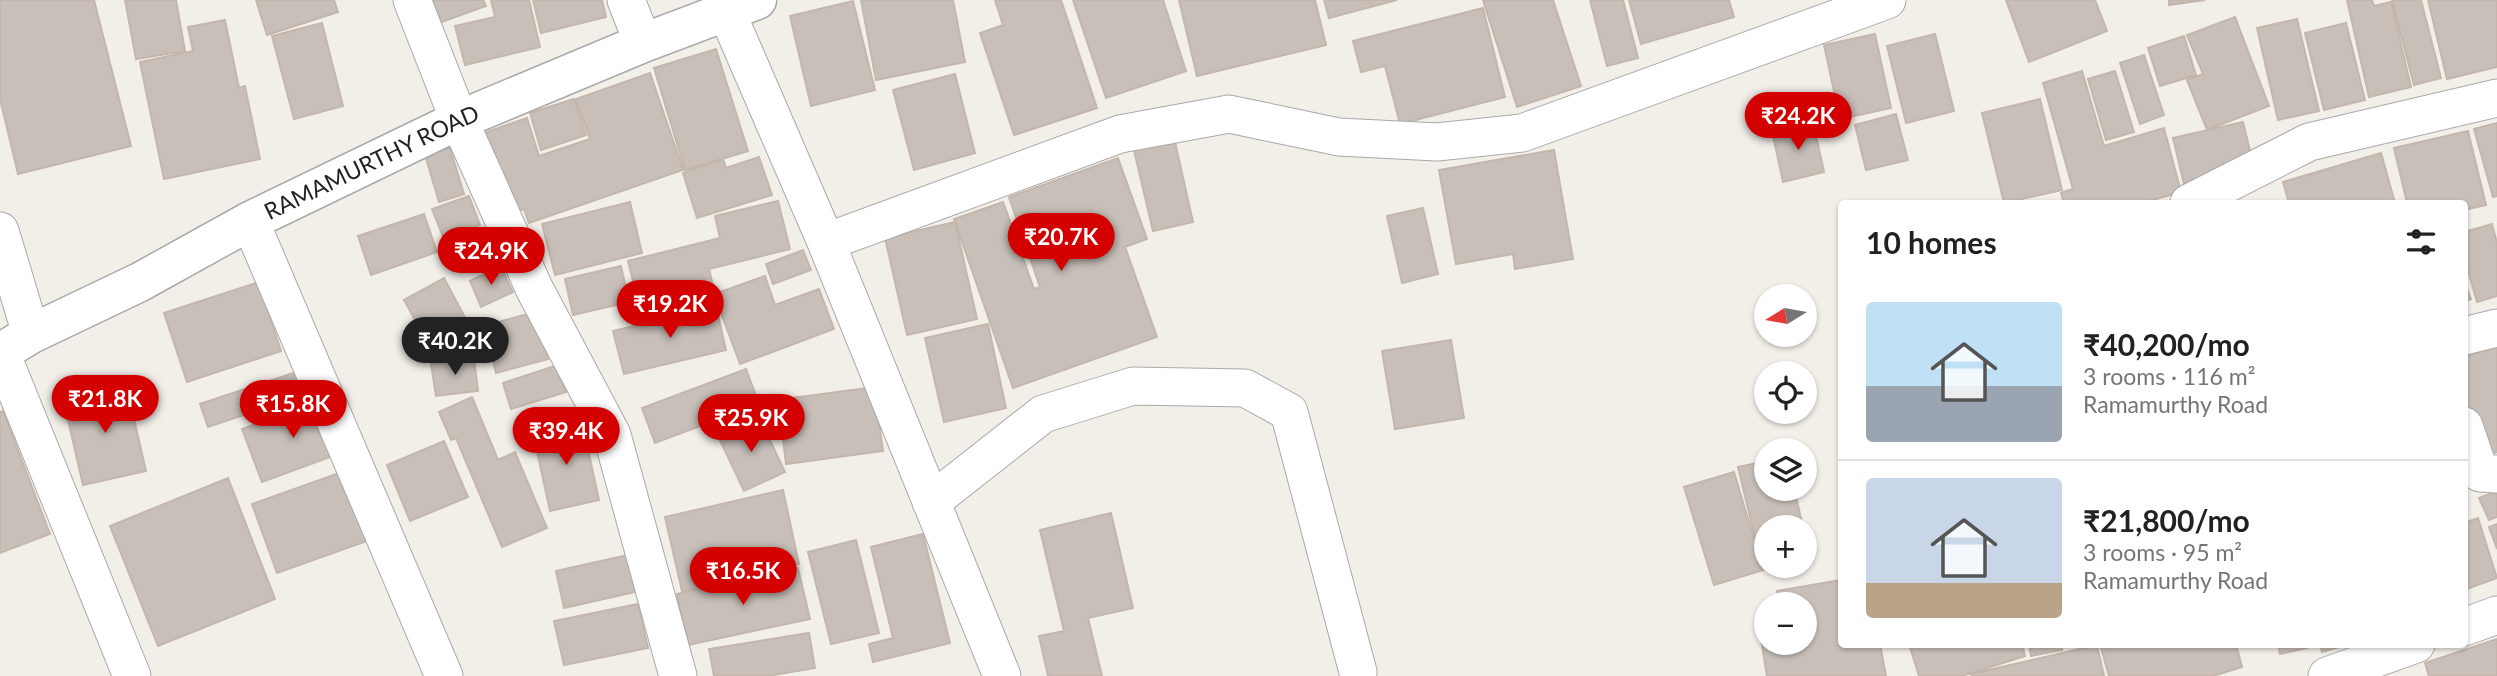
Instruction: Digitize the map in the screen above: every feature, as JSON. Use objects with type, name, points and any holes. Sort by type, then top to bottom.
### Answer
[{"type":"street","points":[[412,0],[459,120],[534,288],[612,435],[678,676]]},
{"type":"street","points":[[626,0],[643,43]]},
{"type":"street","points":[[825,242],[1120,134],[1229,114],[1339,137],[1437,142],[1522,133],[1887,0]]},
{"type":"street","points":[[742,7],[825,242],[1002,676]]},
{"type":"street","name":"RAMAMURTHY ROAD","points":[[10,347],[141,282],[250,221],[459,120],[643,43],[742,7]]},
{"type":"street","points":[[2195,200],[2309,142],[2497,98]]},
{"type":"street","points":[[250,221],[444,676]]},
{"type":"street","points":[[0,230],[10,347],[132,676]]},
{"type":"street","points":[[2468,335],[2497,328]]},
{"type":"street","points":[[931,502],[1043,414],[1133,386],[1245,388],[1289,412],[1358,671]]},
{"type":"street","points":[[2468,438],[2480,473],[2497,474]]},
{"type":"street","points":[[2468,626],[2497,615]]},
{"type":"street","points":[[2327,676],[2405,648]]},
{"type":"building","points":[[0,0],[94,0],[131,146],[18,174],[0,99]]},
{"type":"building","points":[[125,0],[176,0],[185,51],[136,59]]},
{"type":"building","points":[[256,0],[334,0],[338,12],[267,35]]},
{"type":"building","points":[[431,0],[483,0],[486,6],[439,23]]},
{"type":"building","points":[[491,0],[529,0],[540,47],[465,65],[455,26],[495,17]]},
{"type":"building","points":[[533,0],[602,0],[606,17],[541,33]]},
{"type":"building","points":[[861,0],[953,0],[965,62],[876,80]]},
{"type":"building","points":[[995,0],[1061,0],[1097,108],[1014,135],[980,33],[1003,25]]},
{"type":"building","points":[[1073,0],[1163,0],[1186,71],[1106,98]]},
{"type":"building","points":[[1179,0],[1315,0],[1326,45],[1197,76]]},
{"type":"building","points":[[1324,0],[1397,0],[1329,18]]},
{"type":"building","points":[[1483,0],[1553,0],[1581,86],[1517,107]]},
{"type":"building","points":[[1590,0],[1623,0],[1638,58],[1607,66]]},
{"type":"building","points":[[1629,0],[1729,0],[1734,17],[1641,44]]},
{"type":"building","points":[[2006,0],[2095,0],[2107,31],[2029,62]]},
{"type":"building","points":[[2169,0],[2205,0],[2169,5]]},
{"type":"building","points":[[2347,0],[2372,0],[2374,6],[2391,2],[2411,87],[2369,97]]},
{"type":"building","points":[[2392,0],[2421,0],[2441,78],[2414,85]]},
{"type":"building","points":[[2428,0],[2497,0],[2497,67],[2447,79]]},
{"type":"building","points":[[853,1],[875,90],[811,106],[790,16]]},
{"type":"building","points":[[1483,8],[1505,97],[1400,124],[1385,66],[1361,72],[1353,41]]},
{"type":"building","points":[[2235,17],[2269,106],[2207,130],[2187,80],[2203,74],[2187,35]]},
{"type":"building","points":[[2297,19],[2319,111],[2278,120],[2257,28]]},
{"type":"building","points":[[225,20],[239,88],[245,86],[260,159],[164,179],[140,62],[193,51],[188,27]]},
{"type":"building","points":[[322,23],[343,106],[294,119],[272,36]]},
{"type":"building","points":[[2346,23],[2365,100],[2324,110],[2305,33]]},
{"type":"building","points":[[1875,34],[1891,108],[1840,119],[1824,45]]},
{"type":"building","points":[[1935,34],[1954,111],[1906,123],[1887,46]]},
{"type":"building","points":[[2184,36],[2196,75],[2160,86],[2148,48]]},
{"type":"building","points":[[716,49],[748,151],[685,170],[654,68]]},
{"type":"building","points":[[2144,55],[2164,115],[2140,124],[2120,63]]},
{"type":"building","points":[[2082,71],[2104,146],[2164,128],[2181,192],[2153,200],[2063,200],[2061,193],[2073,189],[2043,83]]},
{"type":"building","points":[[2115,71],[2134,132],[2106,140],[2088,79]]},
{"type":"building","points":[[650,73],[683,170],[529,223],[524,209],[511,213],[484,133],[527,118],[539,156],[590,139],[576,99]]},
{"type":"building","points":[[955,74],[975,153],[914,170],[893,90]]},
{"type":"building","points":[[574,99],[586,135],[541,150],[530,113]]},
{"type":"building","points":[[2040,99],[2062,190],[2017,200],[2003,200],[1982,113]]},
{"type":"building","points":[[1896,114],[1908,160],[1866,170],[1855,125]]},
{"type":"building","points":[[1813,122],[1824,172],[1783,182],[1772,131]]},
{"type":"building","points":[[2243,122],[2254,167],[2184,184],[2173,138]]},
{"type":"building","points":[[2497,123],[2497,196],[2493,197],[2474,129]]},
{"type":"building","points":[[2468,131],[2486,205],[2468,209],[2468,200],[2406,200],[2394,148]]},
{"type":"building","points":[[1173,133],[1193,222],[1153,231],[1132,142]]},
{"type":"building","points":[[450,148],[464,194],[439,202],[425,155]]},
{"type":"building","points":[[1554,150],[1573,259],[1515,269],[1513,254],[1456,264],[1439,170]]},
{"type":"building","points":[[2381,153],[2394,200],[2288,200],[2283,182]]},
{"type":"building","points":[[759,157],[772,195],[697,218],[683,173],[723,159],[726,168]]},
{"type":"building","points":[[1118,158],[1147,239],[1125,247],[1157,337],[1013,388],[954,219],[1003,202],[1034,289],[1040,287],[1009,197]]},
{"type":"building","points":[[469,196],[480,225],[444,239],[432,209]]},
{"type":"building","points":[[778,201],[790,249],[709,269],[714,290],[640,308],[628,261],[720,238],[715,216]]},
{"type":"building","points":[[630,202],[642,253],[555,275],[542,224]]},
{"type":"building","points":[[1423,208],[1438,274],[1402,283],[1387,216]]},
{"type":"building","points":[[424,214],[437,252],[371,275],[358,236]]},
{"type":"building","points":[[955,222],[977,319],[907,335],[885,238]]},
{"type":"building","points":[[2492,224],[2497,243],[2497,296],[2477,302],[2468,270],[2468,231]]},
{"type":"building","points":[[803,250],[811,270],[773,284],[766,264]]},
{"type":"building","points":[[500,266],[513,292],[481,307],[470,281]]},
{"type":"building","points":[[621,266],[629,302],[573,315],[565,279]]},
{"type":"building","points":[[765,276],[775,305],[819,289],[834,329],[740,364],[714,294]]},
{"type":"building","points":[[444,278],[477,340],[438,362],[404,300]]},
{"type":"building","points":[[259,282],[281,351],[187,382],[164,313]]},
{"type":"building","points":[[716,306],[726,350],[624,374],[613,331]]},
{"type":"building","points":[[535,312],[548,359],[496,373],[484,326]]},
{"type":"building","points":[[988,324],[1006,408],[944,422],[925,338]]},
{"type":"building","points":[[1451,340],[1464,418],[1395,429],[1382,351]]},
{"type":"building","points":[[2497,347],[2497,452],[2482,457],[2468,410],[2468,356]]},
{"type":"building","points":[[474,358],[478,391],[436,396],[431,364]]},
{"type":"building","points":[[558,365],[566,392],[511,409],[503,383]]},
{"type":"building","points":[[305,369],[313,392],[208,427],[200,404]]},
{"type":"building","points":[[746,369],[759,404],[655,443],[642,408]]},
{"type":"building","points":[[126,384],[146,471],[83,485],[63,398]]},
{"type":"building","points":[[874,387],[883,451],[786,464],[782,431],[796,429],[791,398]]},
{"type":"building","points":[[472,397],[498,460],[515,452],[547,528],[502,547],[456,438],[451,440],[439,412]]},
{"type":"building","points":[[325,398],[344,452],[262,482],[242,429]]},
{"type":"building","points":[[3,411],[50,534],[0,553],[0,412]]},
{"type":"building","points":[[759,417],[785,472],[744,491],[718,436]]},
{"type":"building","points":[[582,422],[599,500],[550,511],[533,433]]},
{"type":"building","points":[[444,441],[468,497],[410,521],[387,465]]},
{"type":"building","points":[[1754,464],[1754,501],[1797,501],[1800,515],[1754,515],[1754,534],[1738,467]]},
{"type":"building","points":[[342,472],[367,541],[277,573],[252,504]]},
{"type":"building","points":[[1734,472],[1754,540],[1754,573],[1714,585],[1684,487]]},
{"type":"building","points":[[228,478],[275,599],[158,646],[110,526]]},
{"type":"building","points":[[783,490],[799,564],[682,591],[665,517]]},
{"type":"building","points":[[2497,491],[2497,517],[2489,520],[2479,498]]},
{"type":"building","points":[[1111,513],[1133,608],[1088,618],[1102,676],[1048,676],[1039,636],[1064,631],[1040,530]]},
{"type":"building","points":[[2478,518],[2497,578],[2468,589],[2468,522]]},
{"type":"building","points":[[2497,524],[2497,549],[2489,527]]},
{"type":"building","points":[[923,534],[950,643],[873,662],[869,644],[893,638],[871,547]]},
{"type":"building","points":[[856,540],[879,633],[831,644],[808,552]]},
{"type":"building","points":[[628,555],[635,592],[564,608],[556,571]]},
{"type":"building","points":[[798,568],[810,619],[688,645],[677,594]]},
{"type":"building","points":[[1838,581],[1838,648],[1881,648],[1886,676],[1767,676],[1764,655],[1817,655],[1817,592],[1777,592]]},
{"type":"building","points":[[638,604],[648,648],[564,665],[554,621]]},
{"type":"building","points":[[809,633],[815,668],[768,676],[714,676],[709,649]]},
{"type":"building","points":[[2497,639],[2497,676],[2429,676],[2425,663]]},
{"type":"building","points":[[1910,648],[2023,648],[2025,656],[1962,676],[1919,676]]},
{"type":"building","points":[[2030,648],[2062,648],[2062,650],[2031,656]]},
{"type":"building","points":[[2084,648],[2098,648],[2104,676],[1972,676],[1971,674]]},
{"type":"building","points":[[2101,648],[2237,648],[2242,667],[2213,676],[2109,676]]},
{"type":"building","points":[[2279,648],[2307,648],[2280,654]]}]
